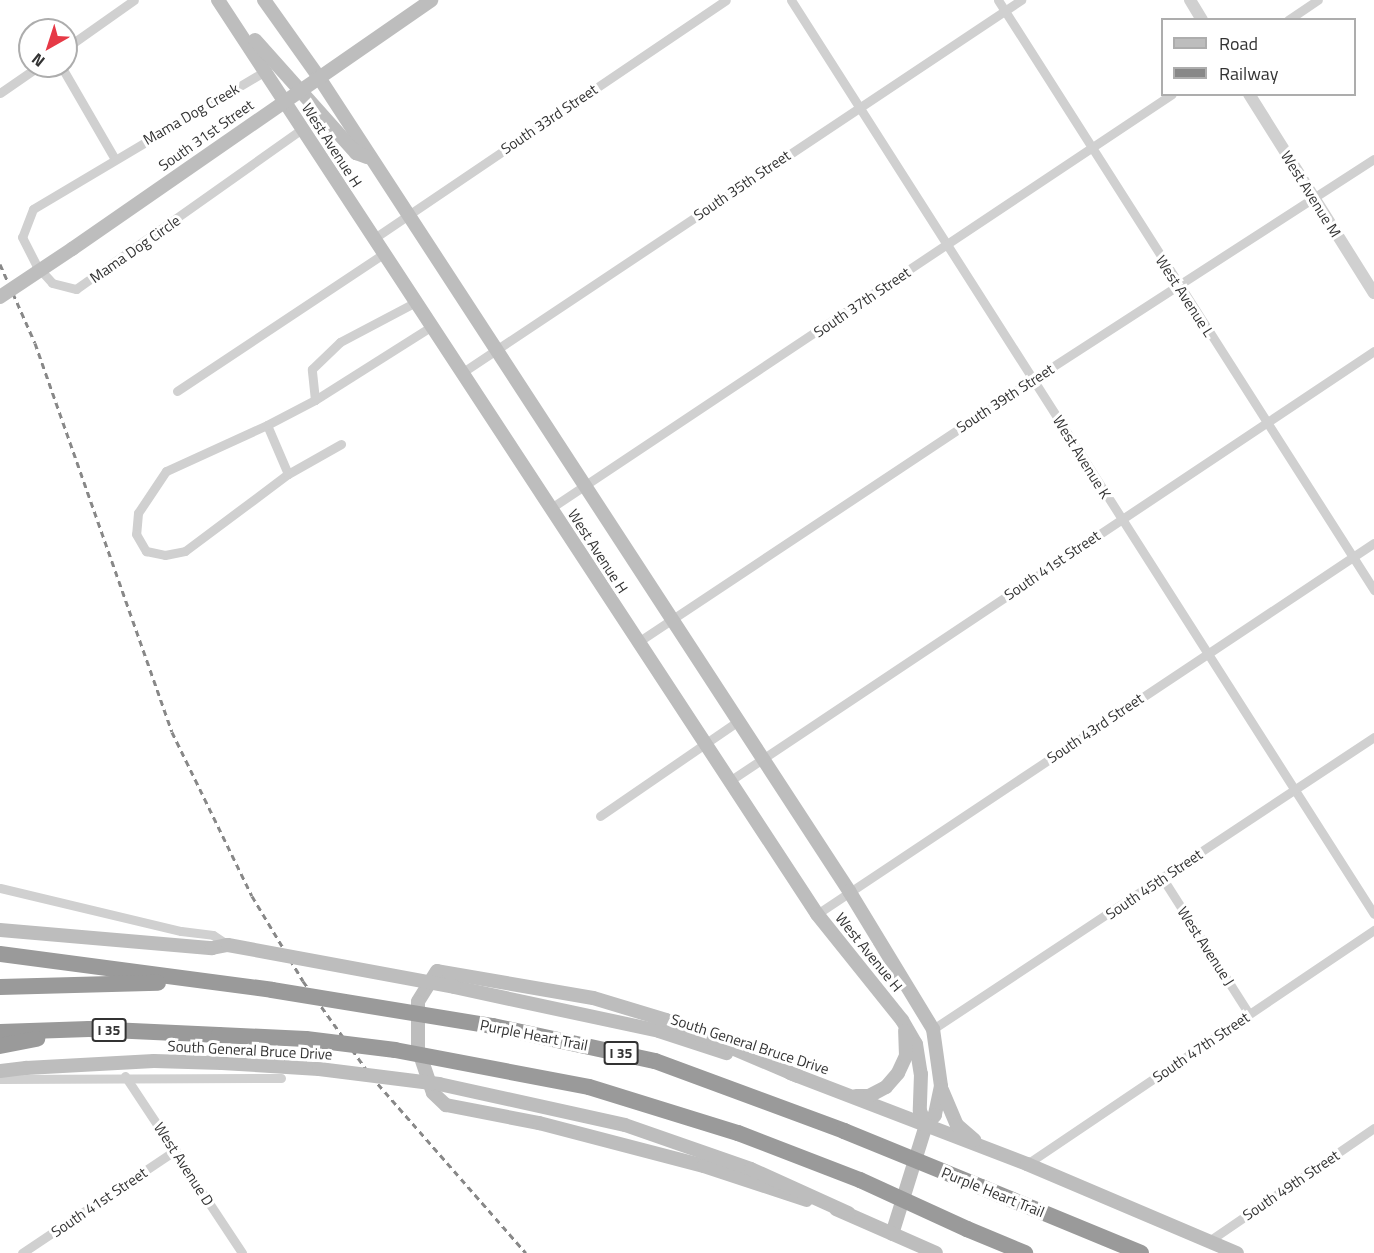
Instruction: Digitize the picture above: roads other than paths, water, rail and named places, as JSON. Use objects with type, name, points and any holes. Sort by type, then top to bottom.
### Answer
[{"type":"highway","points":[[0,954],[273,990]]},
{"type":"highway","name":"Purple Heart Trail","points":[[0,987],[145,982],[273,990],[493,1026],[655,1061],[844,1131],[1141,1253]]},
{"type":"highway","points":[[0,1046],[89,1029]]},
{"type":"highway","name":"I 35","points":[[0,1032],[89,1029],[306,1039],[395,1050],[589,1087],[738,1133],[860,1180],[1025,1253]]},
{"type":"main road","name":"West Avenue H","points":[[218,0],[267,70],[373,239],[463,372],[817,914],[902,1020],[916,1044],[921,1074],[920,1111],[926,1125]]},
{"type":"main road","name":"West Avenue H","points":[[264,0],[318,76],[406,216],[849,891],[933,1029],[941,1086],[935,1115],[926,1125],[892,1234]]},
{"type":"main road","name":"South 31st Street","points":[[0,297],[431,0]]},
{"type":"main road","points":[[229,16],[249,33],[356,153],[370,159]]},
{"type":"main road","name":"South General Bruce Drive","points":[[0,930],[212,948],[228,945],[454,987],[659,1031],[798,1076],[851,1096],[1027,1164],[1237,1253]]},
{"type":"main road","points":[[798,1076],[666,1020],[593,998],[437,971],[430,977],[418,1002],[418,1049],[433,1093],[446,1105],[539,1124],[704,1166],[848,1213]]},
{"type":"main road","points":[[851,1096],[869,1096],[886,1087],[898,1073],[906,1056],[907,1038],[902,1020]]},
{"type":"main road","name":"South General Bruce Drive","points":[[0,1071],[154,1061],[222,1063],[319,1069],[439,1084],[625,1125],[751,1169],[936,1253]]},
{"type":"main road","points":[[941,1086],[957,1125],[971,1139],[1003,1155]]},
{"type":"street","points":[[78,40],[134,0]]},
{"type":"street","name":"South 33rd Street","points":[[373,239],[726,0]]},
{"type":"street","name":"West Avenue K","points":[[791,0],[1293,791],[1374,914]]},
{"type":"street","name":"West Avenue L","points":[[998,0],[1090,148],[1374,590]]},
{"type":"street","name":"South 35th Street","points":[[463,372],[1021,0]]},
{"type":"street","points":[[1190,0],[1201,18]]},
{"type":"street","points":[[1291,18],[1318,0]]},
{"type":"street","name":"Mama Dog Creek","points":[[115,159],[267,70]]},
{"type":"street","points":[[0,93],[22,78]]},
{"type":"street","points":[[68,78],[115,159]]},
{"type":"street","name":"South 37th Street","points":[[551,508],[1169,96]]},
{"type":"street","name":"West Avenue M","points":[[1250,96],[1374,293]]},
{"type":"street","name":"Mama Dog Circle","points":[[115,159],[33,209],[22,237],[36,265],[52,283],[76,289],[94,279],[302,129]]},
{"type":"street","name":"South 39th Street","points":[[638,642],[1032,380],[1374,159]]},
{"type":"street","points":[[177,391],[383,254]]},
{"type":"street","points":[[315,400],[312,369],[340,342],[416,302]]},
{"type":"street","points":[[341,444],[288,474],[185,551],[165,555],[146,551],[136,534],[138,513],[166,471],[267,425],[315,400],[432,326]]},
{"type":"street","name":"South 41st Street","points":[[731,780],[1374,351]]},
{"type":"street","points":[[267,425],[288,474]]},
{"type":"street","name":"South 43rd Street","points":[[817,914],[1374,543]]},
{"type":"street","points":[[600,816],[737,722]]},
{"type":"street","name":"South 45th Street","points":[[933,1029],[1163,879],[1374,737]]},
{"type":"street","name":"West Avenue J","points":[[1163,879],[1249,1014]]},
{"type":"street","name":"South General Bruce Drive","points":[[0,887],[181,931],[213,935],[228,945]]},
{"type":"street","name":"South 47th Street","points":[[1027,1164],[1374,930]]},
{"type":"street","name":"South General Bruce Drive","points":[[0,1079],[125,1076],[281,1078]]},
{"type":"street","name":"West Avenue D","points":[[125,1076],[242,1253]]},
{"type":"street","name":"South 49th Street","points":[[1209,1241],[1374,1128]]},
{"type":"street","name":"South 41st Street","points":[[22,1253],[176,1150]]},
{"type":"railway","points":[[0,264],[35,343],[172,732],[252,896],[303,981],[371,1076],[526,1253]]}]
